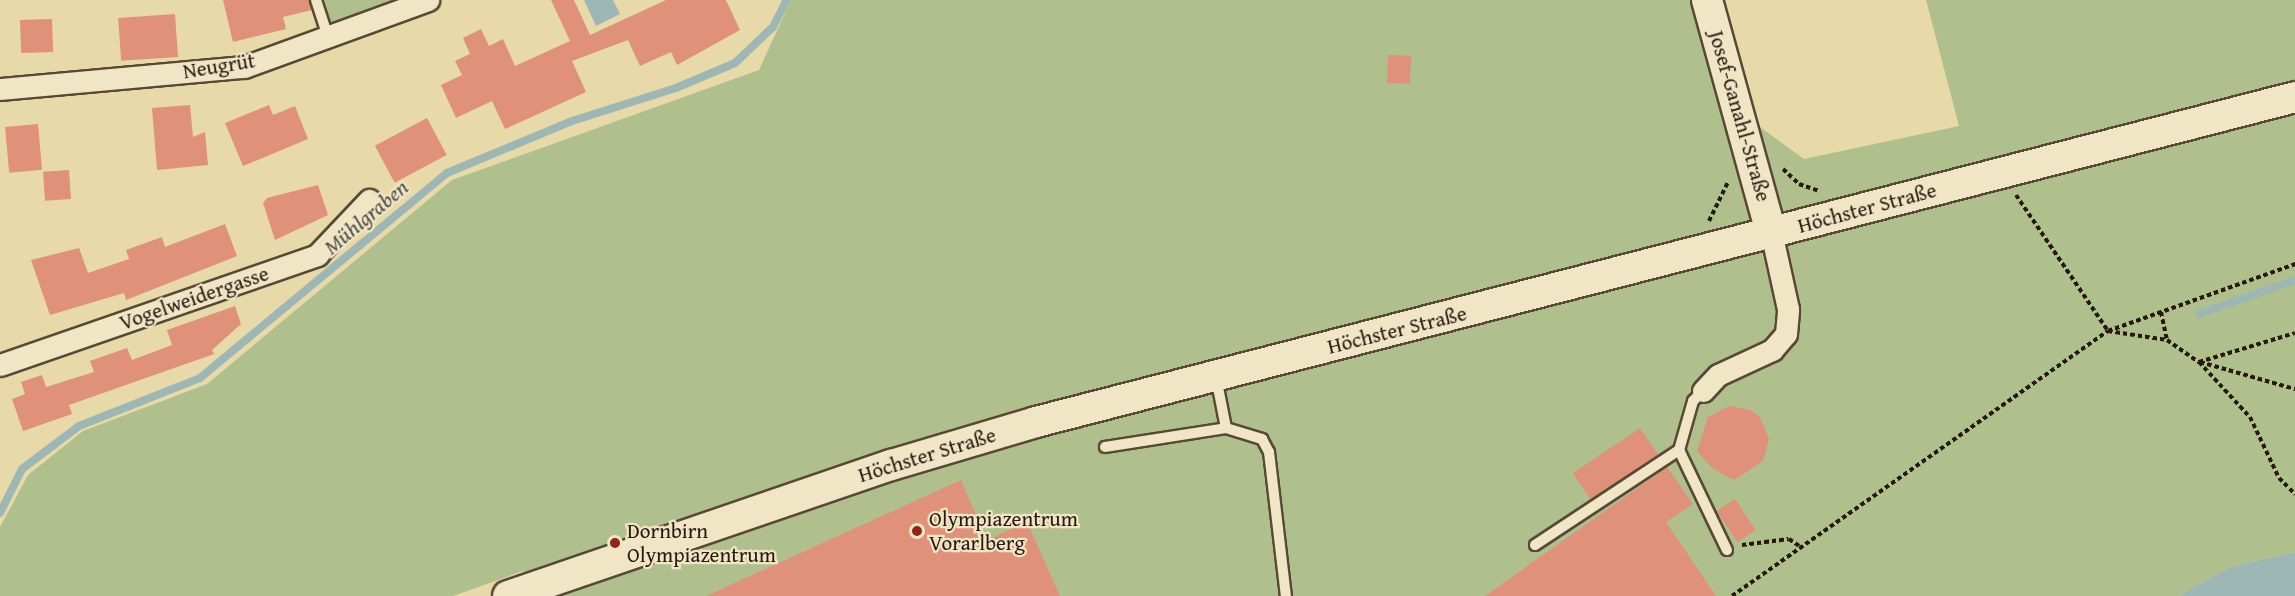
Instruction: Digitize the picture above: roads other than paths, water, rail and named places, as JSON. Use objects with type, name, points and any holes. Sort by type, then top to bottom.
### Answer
[{"type":"main road","name":"Josef-Ganahl-Straße","points":[[1707,0],[1772,232]]},
{"type":"main road","name":"Höchster Straße","points":[[508,596],[891,465],[1216,376],[2295,97]]},
{"type":"street","name":"Neugrüt","points":[[0,89],[244,67],[428,0]]},
{"type":"street","name":"Vogelweidergasse","points":[[0,365],[317,255],[369,200]]},
{"type":"street","points":[[1703,391],[1718,375],[1772,350],[1786,334],[1788,309],[1772,232]]},
{"type":"lane","points":[[316,0],[328,36]]},
{"type":"lane","points":[[1216,376],[1226,428]]},
{"type":"lane","points":[[1535,545],[1679,450],[1693,401],[1703,391]]},
{"type":"lane","points":[[1105,447],[1226,428],[1262,439],[1269,452],[1286,596]]},
{"type":"lane","points":[[1679,450],[1727,550]]},
{"type":"water","points":[[584,0],[613,0],[620,14],[596,26]]},
{"type":"water","points":[[2295,552],[2295,596],[2178,596],[2230,567]]},
{"type":"waterway","name":"Mühlgraben","points":[[0,513],[22,469],[79,426],[200,378],[447,173],[572,121],[676,88],[735,63],[773,27],[787,0]]},
{"type":"waterway","points":[[2199,314],[2295,280]]},
{"type":"place","name":"Olympiazentrum Vorarlberg","points":[[917,531]]},
{"type":"place","name":"Dornbirn Olympiazentrum","points":[[615,543]]}]
